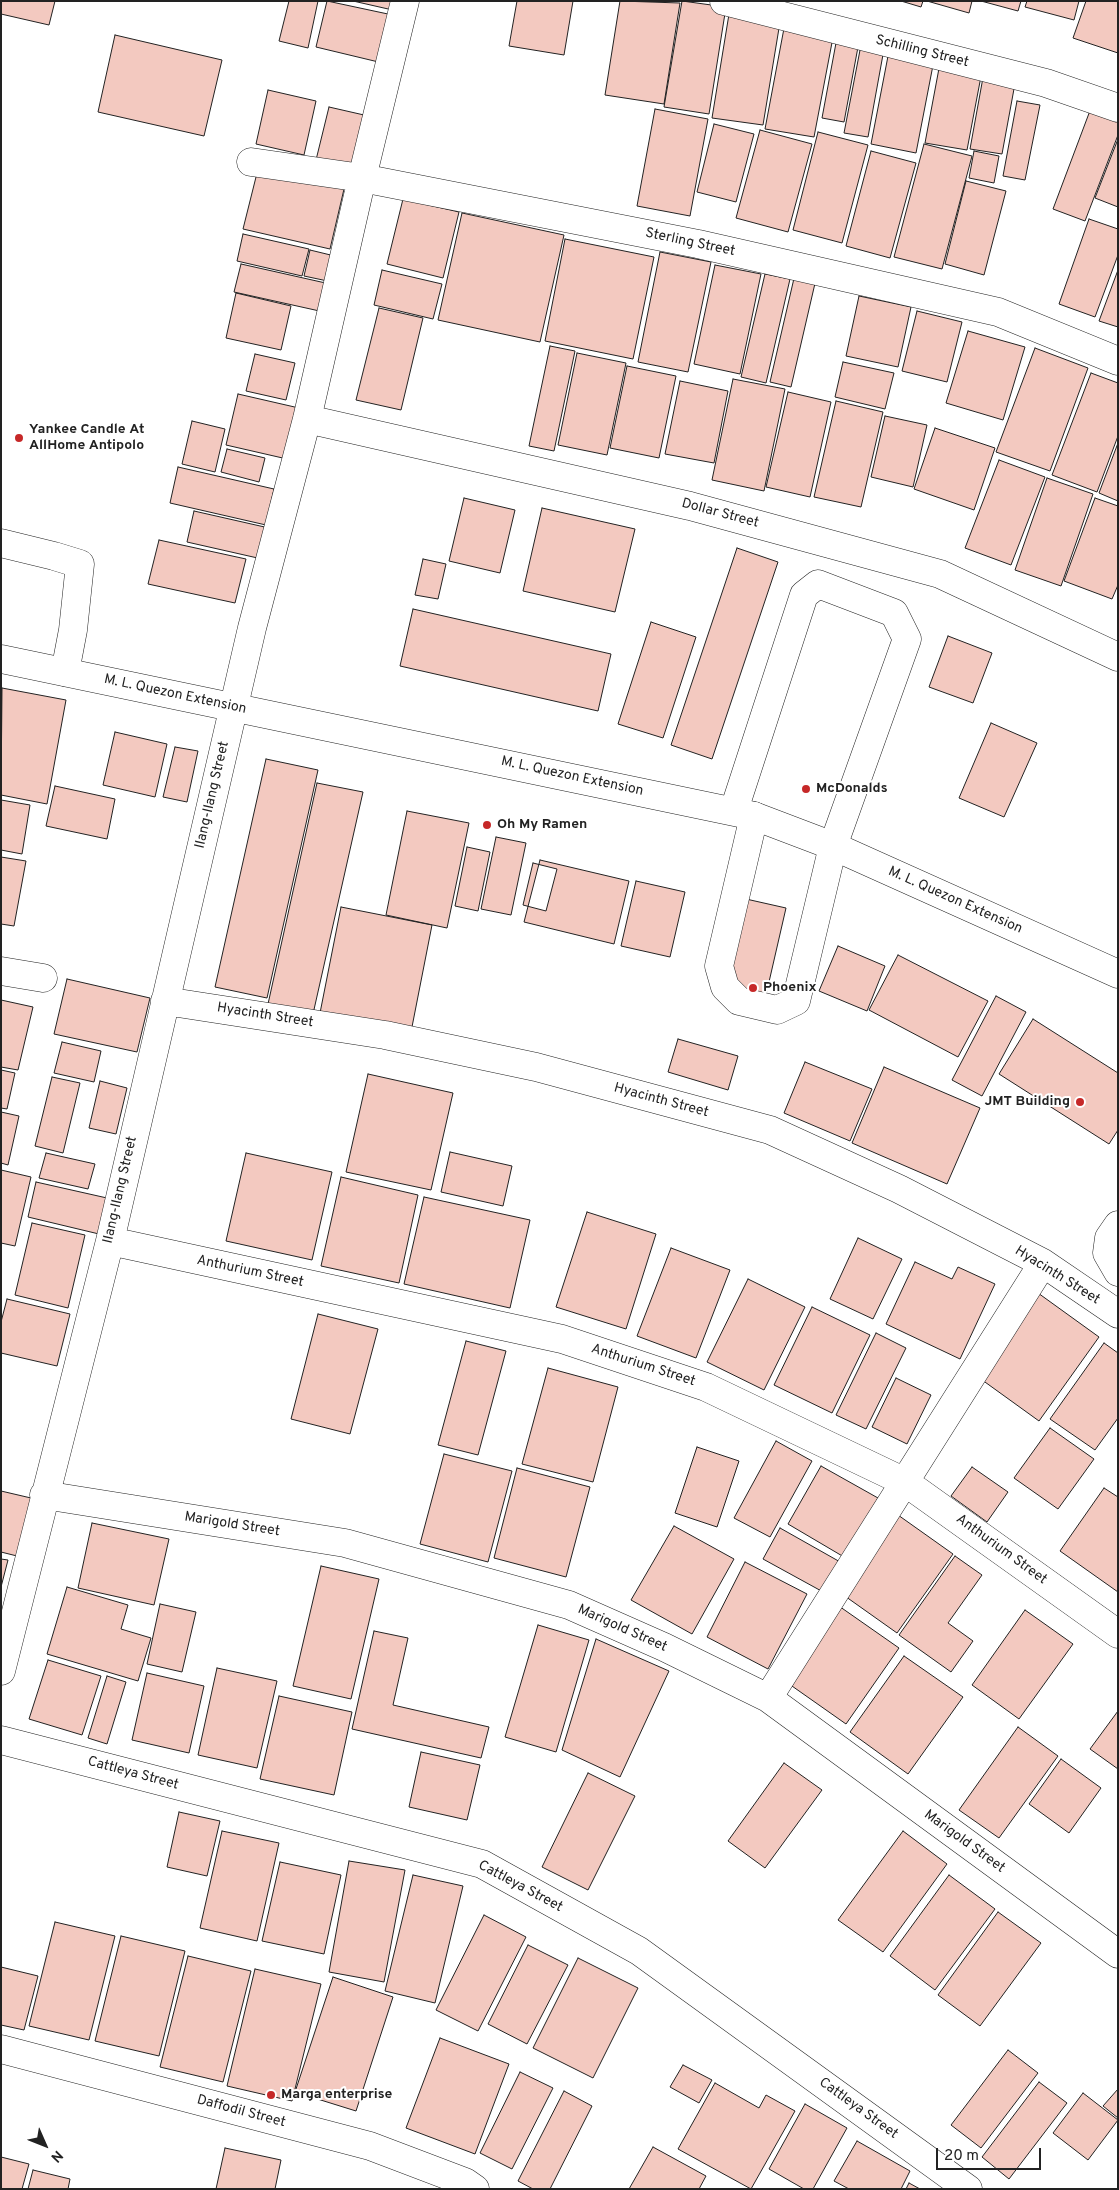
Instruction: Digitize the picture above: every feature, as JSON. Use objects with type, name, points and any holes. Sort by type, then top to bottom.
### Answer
[{"type":"street","name":"Ilang-Ilang Street","points":[[1,1671],[44,1495],[110,1241],[234,707],[307,419],[405,1]]},
{"type":"street","name":"Schilling Street","points":[[724,1],[1046,83],[1118,108]]},
{"type":"street","name":"Sterling Street","points":[[252,162],[362,178],[698,244],[998,312],[1118,361]]},
{"type":"street","name":"Dollar Street","points":[[307,419],[690,506],[940,574],[1118,657]]},
{"type":"street","points":[[1,543],[80,564],[73,630],[65,672]]},
{"type":"street","points":[[818,584],[894,613],[907,639],[832,846],[796,1000],[777,1010],[739,1001],[725,987],[719,966],[744,813],[804,595],[818,584]]},
{"type":"street","name":"M. L. Quezon Extension","points":[[1,659],[744,813],[832,846],[1118,974]]},
{"type":"street","points":[[1,971],[43,978]]},
{"type":"street","name":"Hyacinth Street","points":[[165,1001],[404,1039],[536,1067],[770,1130],[899,1189],[1043,1263],[1118,1314]]},
{"type":"street","points":[[1118,1225],[1109,1238],[1106,1253],[1118,1272]]},
{"type":"street","name":"Anthurium Street","points":[[110,1241],[562,1339],[706,1386],[905,1482],[1118,1634]]},
{"type":"street","points":[[768,1698],[1043,1263]]},
{"type":"street","name":"Marigold Street","points":[[44,1495],[345,1543],[570,1605],[664,1646],[768,1698],[1118,1954]]},
{"type":"street","name":"Cattleya Street","points":[[1,1740],[482,1864],[638,1951],[968,2189]]},
{"type":"street","name":"Daffodil Street","points":[[1,2048],[370,2146],[464,2182],[475,2189]]},
{"type":"building","points":[[1,1],[55,1],[49,25],[1,14]]},
{"type":"building","points":[[289,1],[318,1],[308,48],[279,41]]},
{"type":"building","points":[[327,1],[402,17],[391,65],[316,47]]},
{"type":"building","points":[[353,1],[399,1],[397,11]]},
{"type":"building","points":[[517,1],[573,1],[564,55],[509,46]]},
{"type":"building","points":[[620,1],[680,3],[664,104],[605,95]]},
{"type":"building","points":[[682,1],[726,7],[709,114],[664,107]]},
{"type":"building","points":[[901,1],[923,1],[921,7]]},
{"type":"building","points":[[927,1],[972,1],[969,13]]},
{"type":"building","points":[[981,1],[1021,1],[1018,11]]},
{"type":"building","points":[[1027,1],[1079,1],[1074,20],[1025,7]]},
{"type":"building","points":[[1086,1],[1118,1],[1118,53],[1073,38]]},
{"type":"building","points":[[730,8],[781,16],[763,125],[712,118]]},
{"type":"building","points":[[785,23],[834,32],[814,137],[765,129]]},
{"type":"building","points":[[115,35],[222,60],[204,136],[98,112]]},
{"type":"building","points":[[836,43],[858,47],[844,122],[822,118]]},
{"type":"building","points":[[861,45],[884,49],[868,137],[844,133]]},
{"type":"building","points":[[889,51],[934,60],[916,153],[871,144]]},
{"type":"building","points":[[940,63],[982,71],[967,150],[925,143]]},
{"type":"building","points":[[984,72],[1016,78],[1002,154],[970,149]]},
{"type":"building","points":[[268,90],[316,101],[304,155],[256,144]]},
{"type":"building","points":[[1017,101],[1040,105],[1025,180],[1003,176]]},
{"type":"building","points":[[329,107],[364,115],[351,169],[316,160]]},
{"type":"building","points":[[1091,108],[1118,118],[1118,135],[1085,221],[1053,209]]},
{"type":"building","points":[[655,109],[708,119],[690,216],[637,206]]},
{"type":"building","points":[[714,124],[754,134],[736,202],[697,192]]},
{"type":"building","points":[[760,130],[812,144],[788,232],[736,218]]},
{"type":"building","points":[[818,132],[868,145],[842,243],[793,230]]},
{"type":"building","points":[[1118,139],[1118,207],[1095,198]]},
{"type":"building","points":[[924,144],[972,156],[942,269],[894,257]]},
{"type":"building","points":[[871,151],[916,163],[890,258],[846,246]]},
{"type":"building","points":[[974,151],[999,156],[994,183],[969,178]]},
{"type":"building","points":[[258,169],[344,189],[330,249],[243,229]]},
{"type":"building","points":[[966,181],[1006,191],[984,275],[945,264]]},
{"type":"building","points":[[403,199],[459,212],[443,278],[387,264]]},
{"type":"building","points":[[462,213],[564,235],[540,342],[438,320]]},
{"type":"building","points":[[1089,219],[1118,229],[1118,255],[1095,317],[1059,304]]},
{"type":"building","points":[[243,234],[309,249],[302,276],[237,261]]},
{"type":"building","points":[[565,239],[654,257],[633,359],[545,341]]},
{"type":"building","points":[[310,250],[343,258],[337,283],[304,276]]},
{"type":"building","points":[[660,252],[711,262],[688,372],[638,362]]},
{"type":"building","points":[[241,264],[330,284],[324,312],[234,292]]},
{"type":"building","points":[[715,265],[761,274],[740,374],[694,364]]},
{"type":"building","points":[[382,270],[442,284],[433,319],[374,305]]},
{"type":"building","points":[[1118,270],[1118,327],[1099,321]]},
{"type":"building","points":[[765,274],[790,279],[766,383],[741,377]]},
{"type":"building","points":[[795,274],[816,279],[791,387],[770,382]]},
{"type":"building","points":[[236,293],[291,306],[281,350],[226,338]]},
{"type":"building","points":[[859,296],[911,307],[898,367],[846,356]]},
{"type":"building","points":[[379,308],[423,318],[401,410],[356,400]]},
{"type":"building","points":[[917,311],[962,322],[947,382],[902,371]]},
{"type":"building","points":[[968,331],[1025,347],[1003,420],[946,403]]},
{"type":"building","points":[[550,346],[575,351],[554,451],[529,446]]},
{"type":"building","points":[[1035,348],[1088,368],[1050,471],[996,452]]},
{"type":"building","points":[[577,353],[626,363],[607,455],[558,445]]},
{"type":"building","points":[[255,354],[295,363],[286,400],[246,391]]},
{"type":"building","points":[[843,362],[894,373],[885,409],[835,397]]},
{"type":"building","points":[[627,366],[676,376],[659,458],[610,448]]},
{"type":"building","points":[[1091,373],[1118,383],[1118,436],[1097,492],[1052,475]]},
{"type":"building","points":[[733,379],[785,389],[764,491],[712,480]]},
{"type":"building","points":[[680,381],[728,391],[714,463],[665,454]]},
{"type":"building","points":[[788,392],[831,402],[810,497],[766,487]]},
{"type":"building","points":[[238,394],[299,408],[287,459],[226,445]]},
{"type":"building","points":[[836,401],[883,412],[861,507],[814,497]]},
{"type":"building","points":[[885,416],[927,425],[913,487],[871,477]]},
{"type":"building","points":[[192,421],[225,429],[215,472],[182,464]]},
{"type":"building","points":[[935,428],[995,448],[974,510],[914,489]]},
{"type":"building","points":[[1118,443],[1118,501],[1099,493]]},
{"type":"building","points":[[227,449],[265,458],[259,482],[221,472]]},
{"type":"building","points":[[999,460],[1045,477],[1011,565],[965,548]]},
{"type":"building","points":[[178,467],[274,489],[266,525],[170,503]]},
{"type":"building","points":[[1047,478],[1093,494],[1061,586],[1015,570]]},
{"type":"building","points":[[464,498],[515,510],[500,573],[449,561]]},
{"type":"building","points":[[1095,498],[1118,506],[1118,585],[1112,599],[1064,581]]},
{"type":"building","points":[[542,508],[635,529],[615,612],[523,591]]},
{"type":"building","points":[[194,511],[269,528],[262,559],[187,542]]},
{"type":"building","points":[[159,540],[246,559],[235,603],[148,584]]},
{"type":"building","points":[[737,548],[778,562],[712,759],[671,745]]},
{"type":"building","points":[[423,559],[446,564],[438,599],[415,595]]},
{"type":"building","points":[[413,609],[611,654],[598,711],[400,666]]},
{"type":"building","points":[[651,622],[696,637],[663,738],[618,724]]},
{"type":"building","points":[[948,636],[992,653],[973,703],[929,687]]},
{"type":"building","points":[[2,688],[66,700],[47,804],[1,795]]},
{"type":"building","points":[[991,723],[1037,743],[1004,817],[959,798]]},
{"type":"building","points":[[115,732],[167,744],[155,797],[103,785]]},
{"type":"building","points":[[175,747],[198,751],[187,802],[163,797]]},
{"type":"building","points":[[266,759],[318,770],[267,998],[215,987]]},
{"type":"building","points":[[317,783],[363,792],[313,1014],[268,1004]]},
{"type":"building","points":[[55,786],[115,799],[107,839],[46,826]]},
{"type":"building","points":[[1,800],[30,805],[22,854],[1,850]]},
{"type":"building","points":[[407,811],[469,823],[447,928],[386,915]]},
{"type":"building","points":[[496,837],[526,843],[511,915],[481,909]]},
{"type":"building","points":[[467,847],[490,852],[478,911],[455,906]]},
{"type":"building","points":[[1,857],[26,861],[14,926],[1,924]]},
{"type":"building","points":[[540,860],[629,881],[614,944],[524,922]]},
{"type":"building","points":[[533,863],[557,869],[546,911],[523,905]]},
{"type":"building","points":[[636,881],[685,892],[670,957],[621,946]]},
{"type":"building","points":[[746,899],[786,908],[766,995],[725,986]]},
{"type":"building","points":[[341,907],[432,925],[411,1032],[320,1013]]},
{"type":"building","points":[[838,946],[885,966],[867,1011],[819,991]]},
{"type":"building","points":[[898,955],[988,1001],[958,1057],[869,1010]]},
{"type":"building","points":[[67,979],[150,998],[137,1052],[54,1034]]},
{"type":"building","points":[[996,996],[1026,1012],[982,1096],[952,1080]]},
{"type":"building","points":[[1,1000],[33,1007],[18,1070],[1,1067]]},
{"type":"building","name":"JMT Building","points":[[1033,1019],[1118,1073],[1118,1130],[1109,1144],[999,1074]]},
{"type":"building","points":[[678,1039],[738,1056],[728,1090],[668,1072]]},
{"type":"building","points":[[62,1042],[101,1051],[94,1082],[54,1073]]},
{"type":"building","points":[[805,1062],[872,1089],[850,1141],[784,1113]]},
{"type":"building","points":[[884,1067],[980,1108],[947,1184],[852,1143]]},
{"type":"building","points":[[1,1070],[15,1073],[7,1109],[1,1108]]},
{"type":"building","points":[[368,1074],[453,1093],[431,1190],[346,1172]]},
{"type":"building","points":[[52,1077],[80,1083],[63,1153],[35,1146]]},
{"type":"building","points":[[100,1081],[127,1088],[116,1134],[89,1128]]},
{"type":"building","points":[[1,1112],[19,1116],[8,1165],[1,1163]]},
{"type":"building","points":[[450,1152],[512,1166],[503,1206],[441,1192]]},
{"type":"building","points":[[46,1153],[95,1164],[88,1189],[39,1178]]},
{"type":"building","points":[[246,1153],[332,1172],[312,1260],[226,1241]]},
{"type":"building","points":[[1,1170],[31,1177],[15,1246],[1,1243]]},
{"type":"building","points":[[341,1177],[418,1195],[399,1283],[321,1266]]},
{"type":"building","points":[[36,1182],[107,1198],[99,1234],[28,1217]]},
{"type":"building","points":[[424,1197],[530,1220],[510,1308],[404,1284]]},
{"type":"building","points":[[587,1212],[656,1234],[626,1329],[556,1307]]},
{"type":"building","points":[[32,1223],[85,1235],[68,1308],[15,1295]]},
{"type":"building","points":[[858,1238],[902,1259],[873,1319],[830,1299]]},
{"type":"building","points":[[671,1248],[730,1270],[696,1358],[637,1336]]},
{"type":"building","points":[[915,1262],[952,1279],[958,1267],[995,1284],[960,1359],[886,1324]]},
{"type":"building","points":[[748,1279],[805,1307],[764,1390],[707,1362]]},
{"type":"building","points":[[1038,1293],[1099,1337],[1039,1421],[978,1377]]},
{"type":"building","points":[[7,1299],[70,1314],[57,1366],[1,1353],[1,1322]]},
{"type":"building","points":[[812,1307],[870,1335],[832,1413],[774,1385]]},
{"type":"building","points":[[318,1314],[378,1329],[350,1434],[291,1419]]},
{"type":"building","points":[[876,1333],[906,1348],[866,1429],[836,1415]]},
{"type":"building","points":[[466,1341],[506,1351],[478,1455],[438,1445]]},
{"type":"building","points":[[1104,1343],[1118,1353],[1118,1418],[1095,1450],[1050,1419]]},
{"type":"building","points":[[548,1368],[618,1387],[593,1482],[522,1464]]},
{"type":"building","points":[[896,1378],[931,1395],[907,1444],[872,1427]]},
{"type":"building","points":[[1050,1428],[1094,1459],[1058,1509],[1014,1478]]},
{"type":"building","points":[[776,1441],[812,1461],[770,1537],[734,1518]]},
{"type":"building","points":[[697,1447],[739,1461],[717,1527],[675,1513]]},
{"type":"building","points":[[444,1454],[512,1471],[488,1562],[420,1544]]},
{"type":"building","points":[[821,1466],[878,1498],[844,1557],[788,1524]]},
{"type":"building","points":[[972,1467],[1008,1492],[987,1522],[951,1496]]},
{"type":"building","points":[[517,1468],[590,1487],[566,1577],[494,1558]]},
{"type":"building","points":[[1104,1488],[1118,1497],[1118,1592],[1060,1551]]},
{"type":"building","points":[[1,1491],[31,1498],[17,1556],[1,1552]]},
{"type":"building","points":[[898,1515],[953,1554],[897,1633],[842,1594]]},
{"type":"building","points":[[92,1523],[169,1539],[154,1605],[78,1588]]},
{"type":"building","points":[[674,1526],[734,1559],[692,1634],[631,1600]]},
{"type":"building","points":[[780,1528],[842,1563],[825,1593],[763,1559]]},
{"type":"building","points":[[955,1556],[982,1575],[948,1623],[973,1641],[951,1672],[899,1635]]},
{"type":"building","points":[[1,1559],[8,1560],[1,1587]]},
{"type":"building","points":[[745,1562],[807,1594],[768,1669],[707,1637]]},
{"type":"building","points":[[321,1566],[379,1579],[351,1699],[293,1686]]},
{"type":"building","points":[[67,1587],[128,1605],[121,1629],[151,1638],[138,1681],[47,1654]]},
{"type":"building","points":[[160,1604],[196,1612],[182,1672],[147,1664]]},
{"type":"building","points":[[836,1604],[899,1648],[846,1724],[782,1679]]},
{"type":"building","points":[[1025,1610],[1073,1644],[1019,1719],[972,1685]]},
{"type":"building","points":[[538,1625],[589,1640],[556,1752],[505,1737]]},
{"type":"building","points":[[374,1631],[408,1638],[393,1705],[489,1727],[481,1758],[352,1729]]},
{"type":"building","points":[[596,1639],[669,1671],[620,1777],[562,1750]]},
{"type":"building","points":[[904,1656],[963,1697],[908,1774],[850,1732]]},
{"type":"building","points":[[48,1660],[101,1676],[82,1735],[29,1719]]},
{"type":"building","points":[[217,1668],[277,1681],[257,1768],[198,1755]]},
{"type":"building","points":[[147,1673],[204,1686],[189,1753],[132,1740]]},
{"type":"building","points":[[107,1676],[126,1682],[107,1744],[88,1738]]},
{"type":"building","points":[[279,1696],[352,1712],[334,1795],[260,1779]]},
{"type":"building","points":[[1118,1711],[1118,1769],[1090,1749]]},
{"type":"building","points":[[1018,1727],[1058,1756],[999,1838],[959,1810]]},
{"type":"building","points":[[421,1752],[480,1765],[467,1820],[409,1807]]},
{"type":"building","points":[[1061,1759],[1101,1788],[1069,1833],[1029,1804]]},
{"type":"building","points":[[784,1763],[822,1790],[765,1868],[728,1841]]},
{"type":"building","points":[[588,1773],[635,1796],[588,1890],[542,1867]]},
{"type":"building","points":[[179,1812],[220,1821],[207,1876],[167,1867]]},
{"type":"building","points":[[222,1831],[279,1843],[257,1941],[200,1928]]},
{"type":"building","points":[[903,1831],[947,1864],[883,1952],[838,1920]]},
{"type":"building","points":[[349,1861],[405,1870],[384,1982],[329,1972]]},
{"type":"building","points":[[280,1862],[341,1875],[324,1954],[262,1941]]},
{"type":"building","points":[[413,1875],[463,1886],[435,2003],[385,1991]]},
{"type":"building","points":[[949,1875],[995,1909],[935,1990],[890,1956]]},
{"type":"building","points":[[998,1912],[1041,1943],[980,2026],[938,1995]]},
{"type":"building","points":[[484,1915],[526,1937],[478,2031],[436,2010]]},
{"type":"building","points":[[55,1922],[115,1936],[89,2040],[29,2026]]},
{"type":"building","points":[[121,1936],[185,1951],[159,2056],[95,2041]]},
{"type":"building","points":[[528,1945],[568,1965],[527,2044],[488,2024]]},
{"type":"building","points":[[188,1956],[251,1971],[223,2082],[160,2067]]},
{"type":"building","points":[[578,1958],[638,1988],[593,2078],[533,2048]]},
{"type":"building","points":[[1,1967],[38,1976],[24,2030],[1,2025]]},
{"type":"building","points":[[255,1969],[321,1984],[292,2101],[227,2086]]},
{"type":"building","points":[[333,1977],[393,1997],[356,2111],[295,2092]]},
{"type":"building","points":[[440,2038],[509,2064],[475,2154],[406,2128]]},
{"type":"building","points":[[1008,2050],[1038,2073],[981,2148],[951,2125]]},
{"type":"building","points":[[683,2065],[712,2080],[699,2103],[670,2087]]},
{"type":"building","points":[[520,2072],[553,2088],[512,2169],[480,2153]]},
{"type":"building","points":[[1039,2082],[1067,2103],[1009,2179],[982,2157]]},
{"type":"building","points":[[715,2083],[759,2108],[766,2095],[795,2111],[751,2189],[678,2149]]},
{"type":"building","points":[[1118,2089],[1118,2118],[1103,2106]]},
{"type":"building","points":[[564,2091],[592,2106],[550,2189],[533,2189],[518,2181]]},
{"type":"building","points":[[1083,2093],[1118,2120],[1088,2160],[1053,2133]]},
{"type":"building","points":[[805,2104],[847,2128],[813,2189],[804,2189],[769,2169]]},
{"type":"building","points":[[857,2141],[910,2171],[901,2189],[849,2189],[834,2181]]},
{"type":"building","points":[[653,2147],[706,2176],[699,2189],[629,2189]]},
{"type":"building","points":[[225,2148],[281,2160],[275,2189],[216,2189]]},
{"type":"building","points":[[1,2157],[29,2164],[22,2189],[1,2189]]},
{"type":"building","points":[[33,2170],[70,2179],[68,2189],[28,2189]]},
{"type":"building","points":[[909,2183],[920,2189],[906,2189]]},
{"type":"place","name":"Yankee Candle At AllHome Antipolo","points":[[19,438]]},
{"type":"place","name":"McDonalds","points":[[806,789]]},
{"type":"place","name":"Oh My Ramen","points":[[487,825]]},
{"type":"place","name":"Phoenix","points":[[753,988]]},
{"type":"place","name":"JMT Building","points":[[1080,1102]]},
{"type":"place","name":"Marga enterprise","points":[[271,2095]]}]
